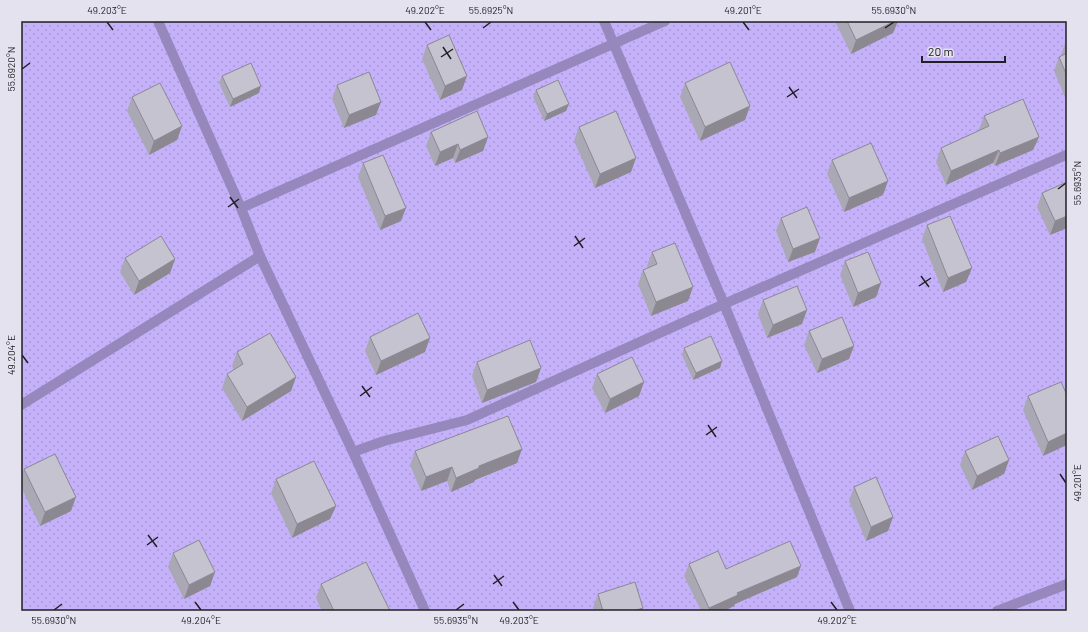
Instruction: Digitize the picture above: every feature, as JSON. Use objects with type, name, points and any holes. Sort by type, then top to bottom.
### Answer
[{"type":"lane","points":[[158,21],[242,208],[260,256],[353,452],[425,611]]},
{"type":"lane","points":[[604,21],[724,304],[850,611]]},
{"type":"lane","points":[[242,208],[666,21]]},
{"type":"lane","points":[[353,452],[384,441],[466,420],[724,304],[1066,155]]},
{"type":"lane","points":[[21,405],[260,256]]},
{"type":"lane","points":[[996,611],[1067,584]]},
{"type":"shaded area","points":[[21,21],[1067,21],[1067,611],[21,611]]},
{"type":"building","points":[[847,21],[895,21],[856,40]]},
{"type":"building","points":[[449,35],[467,76],[445,86],[427,45]]},
{"type":"building","points":[[1067,53],[1067,76],[1059,57]]},
{"type":"building","points":[[730,62],[750,106],[705,127],[685,83]]},
{"type":"building","points":[[251,63],[261,86],[233,99],[222,76]]},
{"type":"building","points":[[369,72],[381,102],[349,115],[337,85]]},
{"type":"building","points":[[558,80],[569,104],[547,114],[536,90]]},
{"type":"building","points":[[160,83],[182,126],[154,141],[132,97]]},
{"type":"building","points":[[1023,99],[1039,137],[1000,153],[999,150],[951,171],[941,148],[989,126],[984,116]]},
{"type":"building","points":[[477,111],[488,137],[460,150],[458,144],[440,152],[431,132]]},
{"type":"building","points":[[616,111],[636,158],[600,174],[579,127]]},
{"type":"building","points":[[871,143],[888,181],[849,198],[832,160]]},
{"type":"building","points":[[383,155],[406,208],[385,216],[363,163]]},
{"type":"building","points":[[1067,182],[1067,216],[1055,221],[1042,193]]},
{"type":"building","points":[[807,207],[820,238],[793,249],[781,218]]},
{"type":"building","points":[[950,216],[972,268],[948,278],[927,225]]},
{"type":"building","points":[[161,236],[175,259],[139,281],[125,258]]},
{"type":"building","points":[[675,243],[693,287],[656,302],[643,270],[657,264],[652,252]]},
{"type":"building","points":[[868,252],[881,283],[858,293],[845,261]]},
{"type":"building","points":[[797,286],[807,310],[773,325],[763,300]]},
{"type":"building","points":[[418,313],[430,338],[381,361],[370,337]]},
{"type":"building","points":[[842,317],[854,346],[822,359],[809,331]]},
{"type":"building","points":[[270,333],[296,377],[247,407],[227,374],[243,364],[237,352]]},
{"type":"building","points":[[711,336],[722,361],[696,373],[684,348]]},
{"type":"building","points":[[530,340],[541,368],[487,390],[477,362]]},
{"type":"building","points":[[632,357],[644,382],[610,399],[597,374]]},
{"type":"building","points":[[1061,382],[1067,395],[1067,433],[1048,442],[1028,396]]},
{"type":"building","points":[[508,416],[522,449],[479,466],[479,468],[456,478],[452,467],[426,477],[415,451]]},
{"type":"building","points":[[998,436],[1009,460],[977,476],[965,451]]},
{"type":"building","points":[[55,454],[76,497],[45,512],[24,469]]},
{"type":"building","points":[[314,461],[336,506],[297,524],[276,479]]},
{"type":"building","points":[[876,477],[893,517],[871,527],[854,487]]},
{"type":"building","points":[[199,540],[215,572],[189,585],[173,553]]},
{"type":"building","points":[[790,541],[801,566],[737,593],[738,595],[709,608],[689,564],[718,551],[726,569]]},
{"type":"building","points":[[366,562],[390,611],[334,611],[321,584]]},
{"type":"building","points":[[635,582],[643,608],[633,611],[603,611],[598,594]]}]
